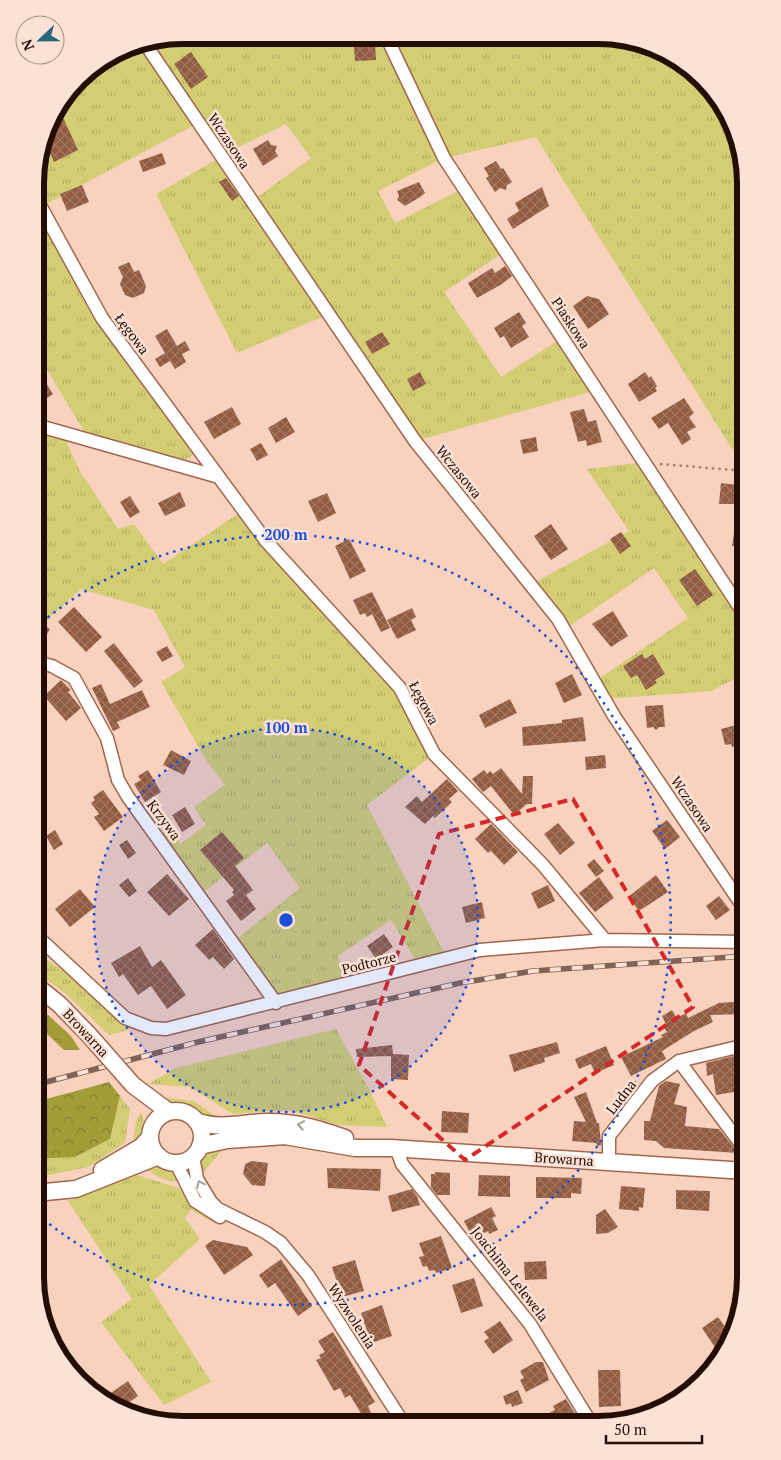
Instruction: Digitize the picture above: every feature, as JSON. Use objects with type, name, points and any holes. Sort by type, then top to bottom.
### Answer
[{"type":"street","name":"Piaskowa","points":[[390,44],[444,158],[737,603]]},
{"type":"street","name":"Wczasowa","points":[[150,51],[415,441],[558,619],[614,716],[737,898]]},
{"type":"street","name":"Łęgowa","points":[[44,213],[102,318],[266,541],[400,688],[434,754],[543,865],[605,940]]},
{"type":"street","points":[[44,427],[219,477]]},
{"type":"street","name":"Krzywa","points":[[44,664],[52,666],[74,678],[107,738],[113,766],[128,797],[276,1002]]},
{"type":"street","name":"Podtorze","points":[[44,944],[125,1018],[151,1028],[180,1027],[480,950],[605,940],[737,942]]},
{"type":"street","name":"Browarna","points":[[44,992],[59,1004],[89,1035],[133,1085],[156,1121]]},
{"type":"street","name":"Ludna","points":[[609,1162],[609,1136],[652,1081],[679,1061],[737,1047]]},
{"type":"street","points":[[679,1061],[737,1139]]},
{"type":"street","name":"Browarna","points":[[133,1085],[169,1112]]},
{"type":"street","points":[[57,1190],[106,1168],[141,1147],[150,1137],[156,1121],[169,1112],[184,1113],[196,1121],[201,1133],[196,1151],[185,1161],[176,1163],[167,1161],[159,1156],[153,1149],[150,1137]]},
{"type":"street","name":"Browarna","points":[[196,1121],[225,1127],[285,1122],[318,1128],[389,1148]]},
{"type":"street","name":"Browarna","points":[[196,1151],[233,1139],[285,1136],[355,1148],[389,1148],[737,1170]]},
{"type":"street","name":"Joachima Lelewela","points":[[389,1148],[530,1324],[586,1416]]},
{"type":"street","name":"Wyzwolenia","points":[[196,1151],[197,1179],[211,1202],[218,1208],[265,1232],[280,1243],[308,1275],[399,1416]]},
{"type":"street","points":[[44,1192],[76,1189],[159,1156]]},
{"type":"street","name":"Wyzwolenia","points":[[176,1163],[190,1192],[202,1207],[231,1222],[265,1232]]},
{"type":"path","points":[[645,462],[737,470]]},
{"type":"highlighted area","points":[[573,799],[693,1007],[465,1160],[359,1065],[439,834]]},
{"type":"green space","points":[[173,44],[599,44],[626,46],[643,51],[676,67],[703,91],[723,121],[735,155],[737,182],[737,457],[536,137],[444,158],[378,191],[395,223],[464,188],[506,251],[444,292],[501,377],[562,338],[597,390],[415,441],[329,314],[237,353],[156,194],[216,160],[252,201],[311,158],[286,124],[226,153],[198,123],[48,203],[44,197],[44,182],[48,147],[54,129],[67,105],[78,91],[98,72],[129,54],[155,46]]},
{"type":"green space","points":[[44,222],[200,451],[176,465],[89,440],[44,364]]},
{"type":"green space","points":[[44,427],[62,433],[80,471],[118,529],[134,524],[163,564],[244,510],[400,688],[434,754],[367,805],[447,958],[419,966],[391,920],[338,956],[348,984],[276,1003],[233,942],[300,888],[267,843],[200,895],[157,834],[168,826],[180,844],[206,825],[194,807],[225,785],[208,763],[161,682],[185,667],[154,610],[81,589],[44,623]]},
{"type":"green space","points":[[645,462],[737,603],[737,678],[711,691],[604,699],[594,682],[688,618],[654,568],[564,630],[530,585],[629,531],[587,469]]},
{"type":"green space","points":[[44,958],[64,971],[128,1030],[109,1035],[65,993],[44,978]]},
{"type":"green space","points":[[44,1011],[71,1036],[80,1050],[64,1050],[44,1031]]},
{"type":"green space","points":[[336,1029],[371,1093],[387,1127],[337,1125],[289,1110],[233,1114],[190,1087],[148,1084],[176,1068]]},
{"type":"green space","points":[[109,1082],[120,1096],[110,1139],[75,1157],[44,1159],[44,1100]]},
{"type":"green space","points":[[120,1096],[130,1109],[125,1143],[88,1167],[44,1176],[44,1159],[75,1157],[110,1139]]},
{"type":"green space","points":[[162,1097],[194,1101],[218,1118],[203,1118],[190,1108],[171,1105]]},
{"type":"green space","points":[[141,1112],[144,1123],[143,1131],[132,1146],[136,1122]]},
{"type":"green space","points":[[223,1146],[222,1150],[202,1174],[201,1161],[204,1154],[211,1149]]},
{"type":"green space","points":[[154,1163],[172,1169],[180,1181],[166,1180],[143,1167]]},
{"type":"green space","points":[[137,1175],[182,1189],[216,1224],[191,1210],[185,1218],[200,1239],[149,1285],[211,1382],[164,1405],[101,1322],[132,1299],[68,1201]]},
{"type":"building","points":[[375,44],[376,60],[355,61],[354,46]]},
{"type":"building","points":[[191,52],[208,77],[191,89],[174,64]]},
{"type":"building","points":[[62,115],[78,150],[54,162],[48,148],[54,129]]},
{"type":"building","points":[[268,140],[271,145],[277,146],[275,151],[278,156],[263,166],[253,149]]},
{"type":"building","points":[[162,153],[166,164],[143,172],[139,161]]},
{"type":"building","points":[[496,161],[512,182],[507,185],[506,190],[500,188],[495,192],[486,178],[489,176],[484,168]]},
{"type":"building","points":[[226,178],[239,196],[232,201],[219,182]]},
{"type":"building","points":[[419,182],[425,193],[405,206],[397,200],[399,196],[397,191]]},
{"type":"building","points":[[82,185],[89,202],[67,211],[60,194]]},
{"type":"building","points":[[542,187],[549,206],[513,229],[507,219],[519,211],[515,203]]},
{"type":"building","points":[[129,262],[134,272],[139,270],[146,286],[144,293],[133,298],[125,295],[120,284],[123,277],[118,267]]},
{"type":"building","points":[[505,266],[512,276],[477,298],[468,283],[492,268],[495,273]]},
{"type":"building","points":[[587,296],[599,299],[609,314],[588,329],[573,306]]},
{"type":"building","points":[[519,312],[526,323],[522,326],[529,337],[511,348],[504,336],[500,338],[494,328]]},
{"type":"building","points":[[167,329],[177,346],[185,341],[190,350],[182,354],[186,362],[175,369],[170,361],[160,367],[155,359],[165,353],[155,336]]},
{"type":"building","points":[[382,332],[390,344],[372,354],[365,342]]},
{"type":"building","points":[[420,372],[426,384],[413,391],[407,379]]},
{"type":"building","points":[[645,372],[649,378],[651,376],[657,386],[655,388],[657,391],[639,402],[628,384]]},
{"type":"building","points":[[44,380],[53,394],[44,400]]},
{"type":"building","points":[[684,398],[694,413],[689,417],[696,427],[687,432],[691,439],[682,445],[668,423],[659,429],[651,418]]},
{"type":"building","points":[[232,407],[241,424],[214,439],[204,422]]},
{"type":"building","points":[[584,409],[588,422],[596,420],[602,442],[587,446],[586,440],[578,442],[570,412]]},
{"type":"building","points":[[286,417],[295,432],[276,443],[268,428]]},
{"type":"building","points":[[536,437],[538,451],[523,454],[520,440]]},
{"type":"building","points":[[261,443],[268,455],[257,461],[250,449]]},
{"type":"building","points":[[721,483],[737,485],[737,504],[719,504]]},
{"type":"building","points":[[180,492],[186,506],[165,516],[158,503]]},
{"type":"building","points":[[327,493],[336,513],[318,522],[308,501]]},
{"type":"building","points":[[130,496],[140,512],[130,518],[120,502]]},
{"type":"building","points":[[551,524],[568,549],[551,560],[534,536]]},
{"type":"building","points":[[621,532],[631,546],[620,554],[610,539]]},
{"type":"building","points":[[734,533],[737,533],[737,546],[732,546]]},
{"type":"building","points":[[349,539],[366,571],[350,579],[335,546]]},
{"type":"building","points":[[695,569],[713,595],[697,606],[679,580]]},
{"type":"building","points":[[372,592],[390,628],[381,632],[372,614],[367,617],[365,613],[360,615],[353,600]]},
{"type":"building","points":[[74,607],[102,637],[86,652],[58,622]]},
{"type":"building","points":[[412,608],[416,617],[411,620],[416,630],[397,639],[387,620]]},
{"type":"building","points":[[613,611],[628,636],[611,647],[592,624]]},
{"type":"building","points":[[44,625],[50,629],[44,639]]},
{"type":"building","points":[[114,643],[143,681],[134,688],[104,651]]},
{"type":"building","points":[[167,646],[173,656],[162,662],[156,652]]},
{"type":"building","points":[[642,654],[645,659],[653,654],[665,674],[655,680],[657,683],[646,690],[637,675],[631,678],[623,666]]},
{"type":"building","points":[[572,674],[582,695],[564,703],[555,683]]},
{"type":"building","points":[[61,680],[71,690],[68,692],[81,708],[66,721],[44,696]]},
{"type":"building","points":[[101,684],[110,704],[142,690],[150,707],[117,722],[120,728],[113,731],[92,688]]},
{"type":"building","points":[[510,699],[517,713],[485,728],[479,715]]},
{"type":"building","points":[[663,705],[665,727],[659,727],[656,730],[653,727],[647,728],[645,706]]},
{"type":"building","points":[[583,717],[586,741],[523,746],[522,727],[562,723],[562,720]]},
{"type":"building","points":[[737,725],[737,746],[725,745],[721,729]]},
{"type":"building","points":[[171,750],[191,761],[184,775],[163,765]]},
{"type":"building","points":[[605,755],[606,768],[586,770],[585,757]]},
{"type":"building","points":[[501,768],[522,794],[523,776],[533,776],[532,804],[527,804],[514,815],[491,786],[483,792],[472,779],[484,770],[487,774],[490,771],[493,774]]},
{"type":"building","points":[[148,770],[161,792],[145,802],[134,784],[141,780],[138,776]]},
{"type":"building","points":[[447,779],[458,791],[449,799],[452,802],[435,818],[433,816],[425,824],[405,807],[417,796],[422,802]]},
{"type":"building","points":[[103,790],[123,817],[104,831],[94,817],[99,814],[91,803],[95,800],[93,797]]},
{"type":"building","points":[[185,807],[195,824],[182,832],[172,815]]},
{"type":"building","points":[[667,820],[680,837],[665,849],[652,831]]},
{"type":"building","points":[[558,823],[575,843],[560,855],[544,834]]},
{"type":"building","points":[[491,824],[518,852],[504,865],[491,851],[488,853],[475,839]]},
{"type":"building","points":[[55,830],[63,844],[54,850],[46,836]]},
{"type":"building","points":[[222,832],[244,858],[235,866],[253,890],[246,895],[256,909],[241,921],[226,901],[234,895],[232,892],[234,890],[200,850]]},
{"type":"building","points":[[127,840],[136,853],[128,859],[119,845]]},
{"type":"building","points":[[594,859],[604,871],[596,877],[587,865]]},
{"type":"building","points":[[167,874],[189,899],[169,916],[147,892]]},
{"type":"building","points":[[656,875],[668,892],[639,911],[628,897]]},
{"type":"building","points":[[599,877],[614,898],[595,912],[579,893]]},
{"type":"building","points":[[128,878],[137,891],[129,897],[119,885]]},
{"type":"building","points":[[548,885],[555,901],[538,909],[531,893]]},
{"type":"building","points":[[80,889],[95,907],[70,927],[55,909]]},
{"type":"building","points":[[719,896],[730,910],[716,920],[706,906]]},
{"type":"building","points":[[482,902],[485,918],[466,923],[462,907]]},
{"type":"building","points":[[213,929],[234,959],[224,969],[213,957],[209,960],[195,945]]},
{"type":"building","points":[[384,934],[393,947],[376,959],[367,946]]},
{"type":"building","points":[[140,946],[152,967],[161,960],[186,995],[167,1009],[151,986],[138,995],[123,974],[119,977],[111,963]]},
{"type":"building","points":[[737,1002],[737,1014],[710,1015],[713,1022],[694,1031],[662,1051],[666,1059],[631,1076],[621,1057],[663,1037],[661,1035],[667,1032],[663,1026],[666,1024],[662,1016],[672,1010],[677,1018],[686,1013],[688,1018],[719,1003]]},
{"type":"building","points":[[557,1042],[560,1053],[544,1058],[545,1062],[514,1072],[509,1055]]},
{"type":"building","points":[[392,1045],[393,1054],[409,1055],[408,1080],[391,1079],[391,1056],[357,1057],[356,1049]]},
{"type":"building","points":[[606,1046],[614,1065],[595,1073],[591,1064],[579,1069],[575,1059]]},
{"type":"building","points":[[737,1055],[737,1092],[716,1095],[713,1074],[707,1076],[706,1063]]},
{"type":"building","points":[[666,1081],[680,1084],[674,1104],[687,1107],[685,1126],[719,1129],[737,1153],[664,1148],[656,1141],[644,1140],[644,1121],[650,1121],[659,1086]]},
{"type":"building","points":[[586,1092],[597,1123],[599,1123],[601,1145],[598,1146],[596,1143],[572,1141],[574,1121],[586,1122],[574,1097]]},
{"type":"building","points":[[442,1111],[469,1113],[468,1133],[441,1132]]},
{"type":"building","points":[[252,1161],[268,1163],[265,1186],[252,1185],[243,1174],[245,1164]]},
{"type":"building","points":[[327,1168],[381,1169],[380,1191],[328,1188]]},
{"type":"building","points":[[435,1172],[450,1173],[450,1195],[437,1195],[431,1187],[431,1174],[435,1174]]},
{"type":"building","points":[[479,1175],[510,1176],[510,1197],[478,1196]]},
{"type":"building","points":[[536,1177],[582,1178],[581,1194],[571,1193],[571,1198],[536,1198]]},
{"type":"building","points":[[621,1186],[645,1188],[643,1208],[639,1207],[639,1211],[619,1209]]},
{"type":"building","points":[[412,1189],[420,1205],[392,1212],[388,1196]]},
{"type":"building","points":[[676,1190],[710,1191],[709,1211],[676,1209]]},
{"type":"building","points":[[491,1207],[496,1216],[492,1218],[498,1230],[489,1234],[488,1231],[473,1239],[464,1221]]},
{"type":"building","points":[[605,1209],[618,1227],[608,1233],[596,1234],[596,1215]]},
{"type":"building","points":[[441,1236],[452,1268],[436,1273],[435,1270],[429,1271],[427,1266],[423,1267],[419,1257],[424,1256],[419,1243]]},
{"type":"building","points":[[213,1240],[247,1247],[253,1255],[224,1275],[205,1246]]},
{"type":"building","points":[[281,1259],[312,1306],[298,1316],[275,1283],[268,1288],[259,1275]]},
{"type":"building","points":[[355,1260],[364,1291],[342,1297],[332,1267]]},
{"type":"building","points":[[546,1261],[547,1279],[525,1280],[524,1262]]},
{"type":"building","points":[[474,1278],[483,1306],[461,1313],[452,1285]]},
{"type":"building","points":[[382,1305],[392,1336],[371,1343],[361,1313]]},
{"type":"building","points":[[718,1317],[727,1330],[719,1347],[716,1349],[702,1328]]},
{"type":"building","points":[[500,1321],[513,1340],[493,1354],[484,1341],[489,1338],[484,1332]]},
{"type":"building","points":[[333,1332],[375,1402],[368,1406],[371,1413],[362,1416],[350,1395],[345,1398],[340,1388],[334,1391],[316,1360],[321,1358],[319,1355],[325,1352],[318,1341]]},
{"type":"building","points":[[536,1362],[543,1362],[549,1380],[526,1392],[520,1380],[524,1378],[520,1371]]},
{"type":"building","points":[[598,1370],[620,1370],[621,1406],[599,1407]]},
{"type":"building","points":[[128,1381],[138,1396],[126,1405],[115,1399],[111,1393]]},
{"type":"building","points":[[518,1390],[523,1403],[512,1407],[511,1403],[506,1405],[503,1396]]},
{"type":"building","points":[[566,1399],[576,1416],[551,1416],[549,1413],[555,1410],[553,1406]]},
{"type":"railway","points":[[44,1083],[198,1042],[460,983],[533,971],[737,957]]}]
